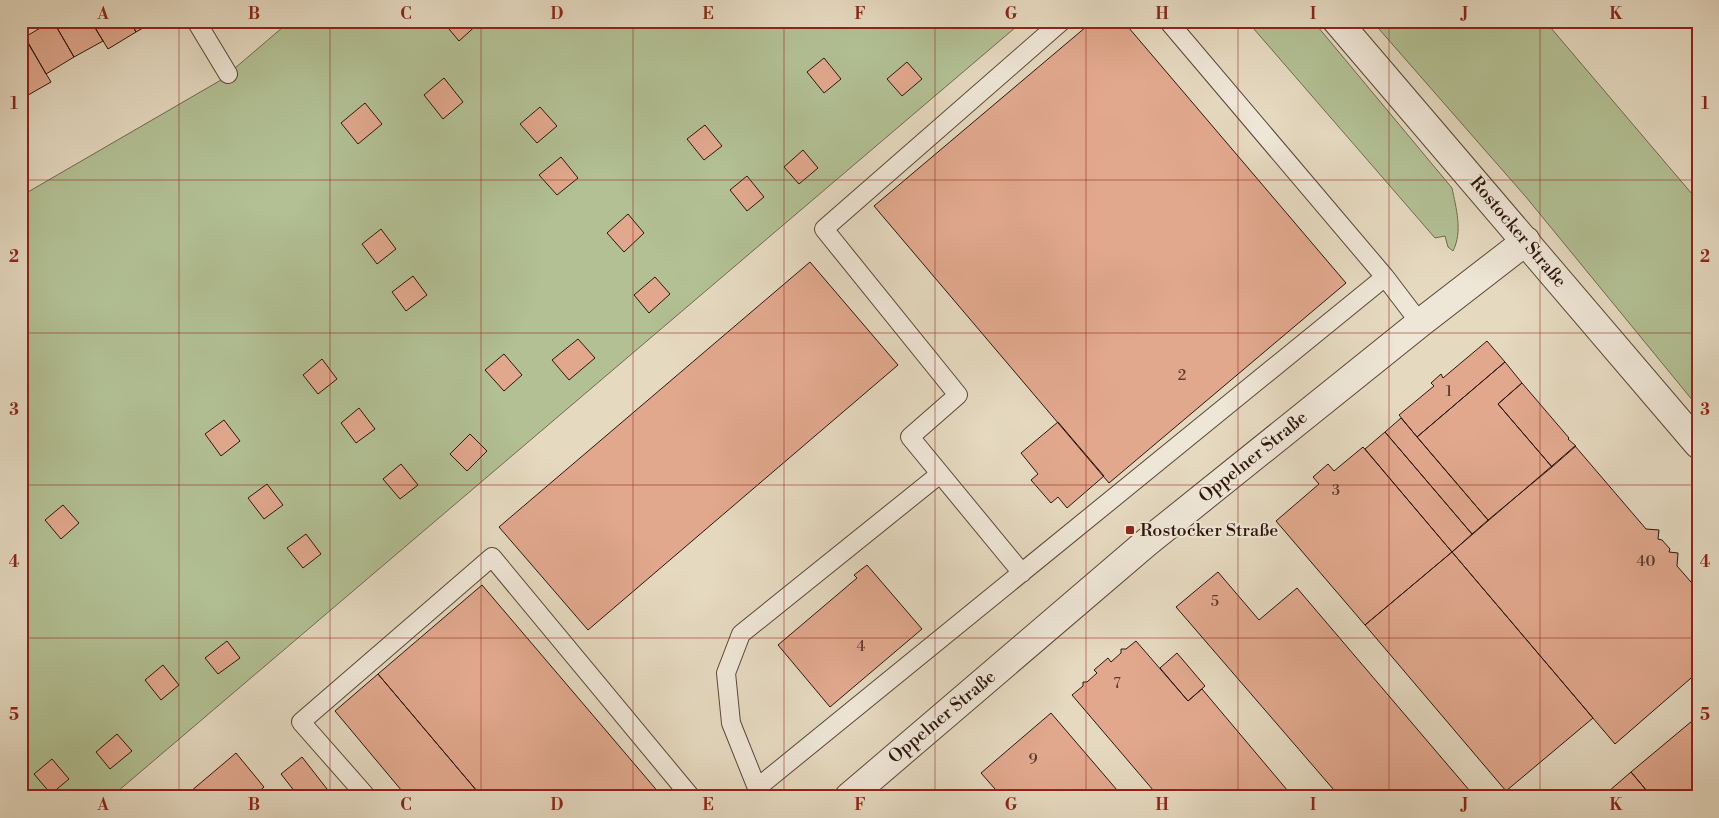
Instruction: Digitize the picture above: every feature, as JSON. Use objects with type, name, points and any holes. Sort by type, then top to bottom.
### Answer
[{"type":"street","name":"Rostocker Straße","points":[[1337,21],[1698,444]]},
{"type":"street","name":"Oppelner Straße","points":[[849,797],[1146,543],[1420,323],[1526,241]]},
{"type":"lane","points":[[196,21],[228,74]]},
{"type":"lane","points":[[1022,573],[910,437],[958,395],[824,230],[1062,21]]},
{"type":"lane","points":[[1168,21],[1384,277],[1420,323]]},
{"type":"lane","points":[[940,474],[741,634],[726,673],[731,724],[760,792],[1022,573],[1384,277]]},
{"type":"lane","points":[[367,797],[301,722],[436,603],[492,557],[691,797]]},
{"type":"green space","points":[[290,21],[1023,21],[111,797],[21,797],[21,196],[221,80]]},
{"type":"green space","points":[[1247,21],[1313,21],[1452,188],[1457,211],[1458,228],[1458,236],[1453,251],[1448,247],[1445,236],[1435,238]]},
{"type":"green space","points":[[1372,21],[1545,21],[1698,201],[1698,407],[1526,197]]},
{"type":"building","points":[[52,21],[74,57],[46,74],[25,37]]},
{"type":"building","points":[[53,21],[91,21],[103,41],[74,57]]},
{"type":"building","points":[[91,21],[130,21],[136,32],[108,49]]},
{"type":"building","points":[[130,21],[155,21],[136,32]]},
{"type":"building","points":[[447,21],[480,22],[459,41],[444,23]]},
{"type":"building","points":[[1093,21],[1123,21],[1346,283],[1109,483],[874,206]]},
{"type":"building","points":[[29,45],[51,82],[23,98],[21,95],[21,49]]},
{"type":"building","points":[[824,58],[841,79],[824,93],[807,72]]},
{"type":"building","points":[[907,62],[922,79],[902,96],[887,79]]},
{"type":"building","points":[[444,78],[463,102],[443,119],[424,95]]},
{"type":"building","points":[[365,103],[382,124],[358,144],[341,123]]},
{"type":"building","points":[[540,107],[557,126],[537,143],[520,124]]},
{"type":"building","points":[[705,125],[722,146],[704,160],[687,139]]},
{"type":"building","points":[[803,150],[818,168],[799,184],[784,167]]},
{"type":"building","points":[[561,157],[578,178],[557,195],[539,175]]},
{"type":"building","points":[[747,176],[764,197],[747,211],[730,190]]},
{"type":"building","points":[[628,214],[644,233],[624,252],[607,233]]},
{"type":"building","points":[[381,229],[396,249],[377,264],[362,244]]},
{"type":"building","points":[[810,262],[898,365],[588,630],[499,527]]},
{"type":"building","points":[[413,276],[427,295],[406,311],[392,292]]},
{"type":"building","points":[[655,277],[670,294],[649,313],[634,295]]},
{"type":"building","points":[[578,339],[595,358],[569,380],[552,360]]},
{"type":"building","points":[[1487,341],[1505,362],[1417,437],[1399,415],[1434,386],[1431,383],[1441,374],[1443,378]]},
{"type":"building","points":[[504,354],[522,375],[504,391],[485,370]]},
{"type":"building","points":[[322,359],[337,379],[318,394],[303,375]]},
{"type":"building","points":[[1505,362],[1522,383],[1498,404],[1552,467],[1488,520],[1417,437]]},
{"type":"building","points":[[1522,383],[1568,439],[1576,446],[1552,467],[1498,404]]},
{"type":"building","points":[[359,408],[375,429],[356,443],[341,423]]},
{"type":"building","points":[[1401,418],[1488,520],[1472,534],[1385,432]]},
{"type":"building","points":[[224,420],[240,441],[221,456],[205,434]]},
{"type":"building","points":[[1058,422],[1104,476],[1067,508],[1058,497],[1051,503],[1031,480],[1038,474],[1021,453]]},
{"type":"building","points":[[1385,432],[1472,534],[1452,552],[1365,449]]},
{"type":"building","points":[[470,434],[487,451],[467,471],[450,454]]},
{"type":"building","points":[[1575,446],[1646,529],[1659,530],[1658,539],[1662,540],[1670,549],[1669,552],[1678,553],[1677,566],[1698,590],[1698,672],[1615,744],[1452,552]]},
{"type":"building","points":[[1363,447],[1452,552],[1365,625],[1276,521],[1319,484],[1313,477],[1328,464],[1334,471]]},
{"type":"building","points":[[401,464],[418,485],[400,499],[383,479]]},
{"type":"building","points":[[267,484],[283,505],[264,519],[248,498]]},
{"type":"building","points":[[63,505],[79,523],[61,539],[45,520]]},
{"type":"building","points":[[306,534],[321,554],[303,568],[287,548]]},
{"type":"building","points":[[1452,552],[1593,718],[1506,791],[1365,625]]},
{"type":"building","points":[[867,565],[922,629],[830,707],[778,645],[857,578],[854,575]]},
{"type":"building","points":[[1218,572],[1259,620],[1297,588],[1475,797],[1340,797],[1176,607]]},
{"type":"building","points":[[482,585],[660,794],[658,797],[482,797],[378,674]]},
{"type":"building","points":[[227,641],[240,658],[218,674],[205,658]]},
{"type":"building","points":[[1136,641],[1188,701],[1202,689],[1293,797],[1159,797],[1072,695],[1083,686],[1083,682],[1087,682],[1097,673],[1094,670],[1108,658],[1111,662],[1121,653],[1121,649],[1126,649]]},
{"type":"building","points":[[1177,653],[1205,686],[1188,701],[1160,668]]},
{"type":"building","points":[[163,665],[179,685],[161,700],[145,680]]},
{"type":"building","points":[[378,674],[482,797],[407,797],[335,711]]},
{"type":"building","points":[[1051,713],[1123,797],[1002,797],[981,773]]},
{"type":"building","points":[[1698,716],[1698,797],[1652,797],[1631,772]]},
{"type":"building","points":[[117,734],[132,751],[110,769],[96,752]]},
{"type":"building","points":[[236,753],[264,787],[253,797],[184,797]]},
{"type":"building","points":[[302,757],[327,789],[318,797],[299,797],[281,774]]},
{"type":"building","points":[[52,759],[69,779],[51,794],[34,774]]},
{"type":"building","points":[[1631,772],[1652,797],[1602,797]]},
{"type":"place","name":"Rostocker Straße","points":[[1130,530]]}]
